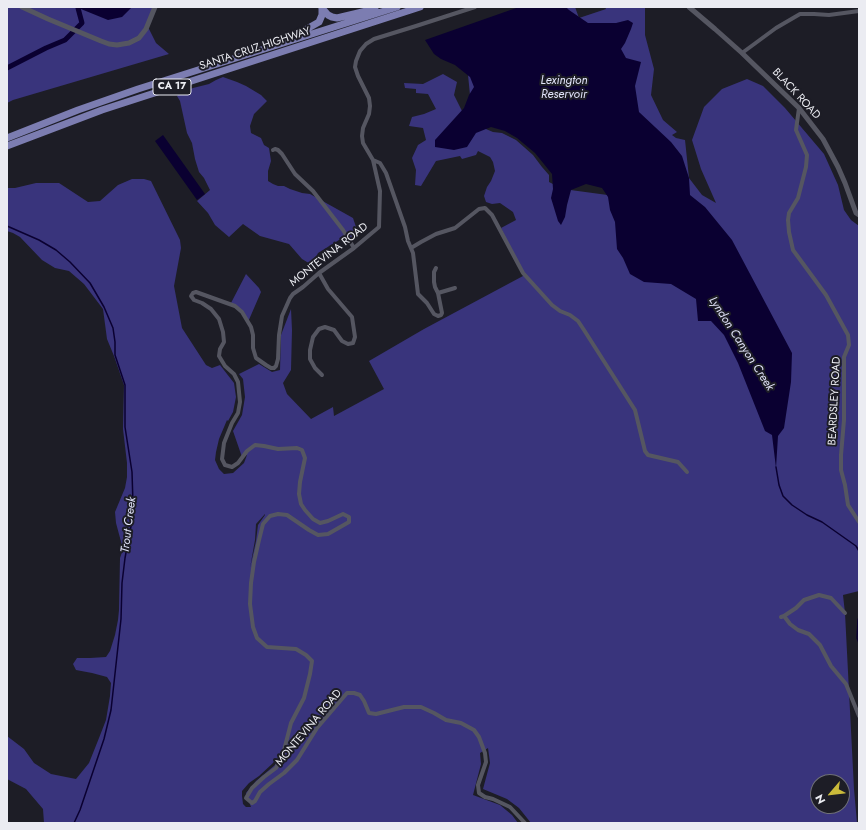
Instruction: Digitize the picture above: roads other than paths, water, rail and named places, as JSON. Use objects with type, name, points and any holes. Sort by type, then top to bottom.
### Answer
[{"type":"highway","points":[[322,7],[328,15],[337,18],[385,7]]},
{"type":"highway","points":[[258,51],[305,30],[319,22],[322,7]]},
{"type":"highway","name":"SANTA CRUZ HIGHWAY","points":[[7,138],[59,117],[119,96],[397,7]]},
{"type":"highway","name":"SANTA CRUZ HIGHWAY","points":[[7,146],[108,108],[420,7]]},
{"type":"street","points":[[22,7],[100,41],[120,45],[136,40],[142,35],[155,7]]},
{"type":"street","name":"MONTEVINA ROAD","points":[[475,7],[374,39],[362,48],[357,57],[355,67],[369,98],[369,114],[363,128],[362,136],[373,160],[380,191],[380,227],[319,273],[293,294],[287,302],[282,316],[276,366],[274,368],[266,365],[256,358],[252,348],[252,331],[245,316],[239,309],[230,303],[198,293],[194,292],[191,295],[192,300],[206,305],[219,319],[224,342],[220,349],[219,356],[225,366],[234,374],[238,382],[240,402],[238,413],[224,443],[222,459],[225,466],[232,467],[238,463],[247,450],[255,446],[278,449],[297,448],[302,450],[305,458],[299,494],[301,504],[305,510],[313,519],[320,523],[343,514],[349,517],[349,522],[328,534],[318,535],[308,530],[287,515],[278,514],[270,516],[263,524],[251,583],[250,604],[253,626],[257,638],[267,647],[296,649],[312,661],[304,698],[291,723],[283,754],[276,768],[252,788],[246,798],[252,803],[256,801],[260,792],[284,773],[296,760],[317,728],[347,693],[354,692],[360,695],[369,713],[376,714],[404,707],[420,707],[446,720],[461,723],[474,730],[479,737],[485,753],[486,762],[478,785],[479,793],[510,807],[525,823]]},
{"type":"street","name":"BLACK ROAD","points":[[689,7],[742,53],[799,108],[823,139],[838,167],[856,213],[859,215]]},
{"type":"street","points":[[742,53],[776,28],[800,14],[829,15],[859,11]]},
{"type":"street","name":"BEARDSLEY ROAD","points":[[799,108],[796,130],[807,155],[806,167],[798,198],[789,212],[789,232],[793,250],[826,295],[848,335],[849,345],[844,357],[844,420],[841,470],[848,505],[859,522]]},
{"type":"street","points":[[273,150],[278,150],[282,154],[295,174],[313,191],[343,230],[354,248]]},
{"type":"street","points":[[373,160],[380,163],[386,173],[408,241],[412,248],[418,294],[427,303],[434,314],[438,316],[442,313],[434,282],[434,272],[436,268]]},
{"type":"street","points":[[412,248],[436,234],[455,228],[480,209],[485,208],[492,215],[523,273],[552,305],[560,311],[570,315],[581,325],[635,410],[648,455],[678,462],[687,472]]},
{"type":"street","points":[[319,273],[328,289],[352,317],[355,337],[353,343],[348,344],[342,340],[334,330],[325,327],[318,329],[313,336],[310,359],[322,376]]},
{"type":"street","points":[[438,293],[455,288]]},
{"type":"street","points":[[845,613],[831,598],[819,595],[804,600],[796,608],[782,617],[798,630],[809,634],[820,645],[831,666],[846,684],[859,716]]},
{"type":"water","points":[[76,7],[132,7],[122,17],[108,20]]},
{"type":"water","name":"Lexington Reservoir","points":[[519,7],[566,7],[588,23],[616,23],[628,20],[633,23],[621,49],[626,58],[641,62],[635,86],[639,112],[671,142],[682,156],[689,178],[690,195],[705,207],[732,240],[792,353],[791,382],[784,428],[778,436],[776,468],[772,435],[765,431],[738,363],[724,335],[711,321],[698,321],[696,299],[671,284],[644,282],[630,274],[617,249],[615,222],[610,210],[608,197],[602,188],[586,184],[571,190],[565,217],[561,225],[558,221],[551,198],[553,189],[552,174],[535,153],[517,138],[505,131],[491,127],[476,133],[467,147],[454,150],[435,147],[435,140],[464,108],[474,87],[470,77],[455,65],[434,54],[425,40]]},
{"type":"water","points":[[163,135],[205,194],[197,200],[155,141]]},
{"type":"waterway","points":[[7,68],[65,40],[82,23],[78,8]]},
{"type":"waterway","name":"Trout Creek","points":[[7,226],[39,240],[56,250],[90,283],[104,307],[113,328],[115,355],[125,385],[125,427],[132,472],[133,504],[122,583],[121,619],[111,710],[104,739],[80,810],[74,823]]},
{"type":"waterway","name":"Lyndon Canyon Creek","points":[[776,467],[779,485],[783,496],[792,505],[807,515],[822,522],[856,546],[859,551]]},
{"type":"waterway","name":"Lyndon Canyon Creek","points":[[859,617],[857,638],[859,643]]}]
